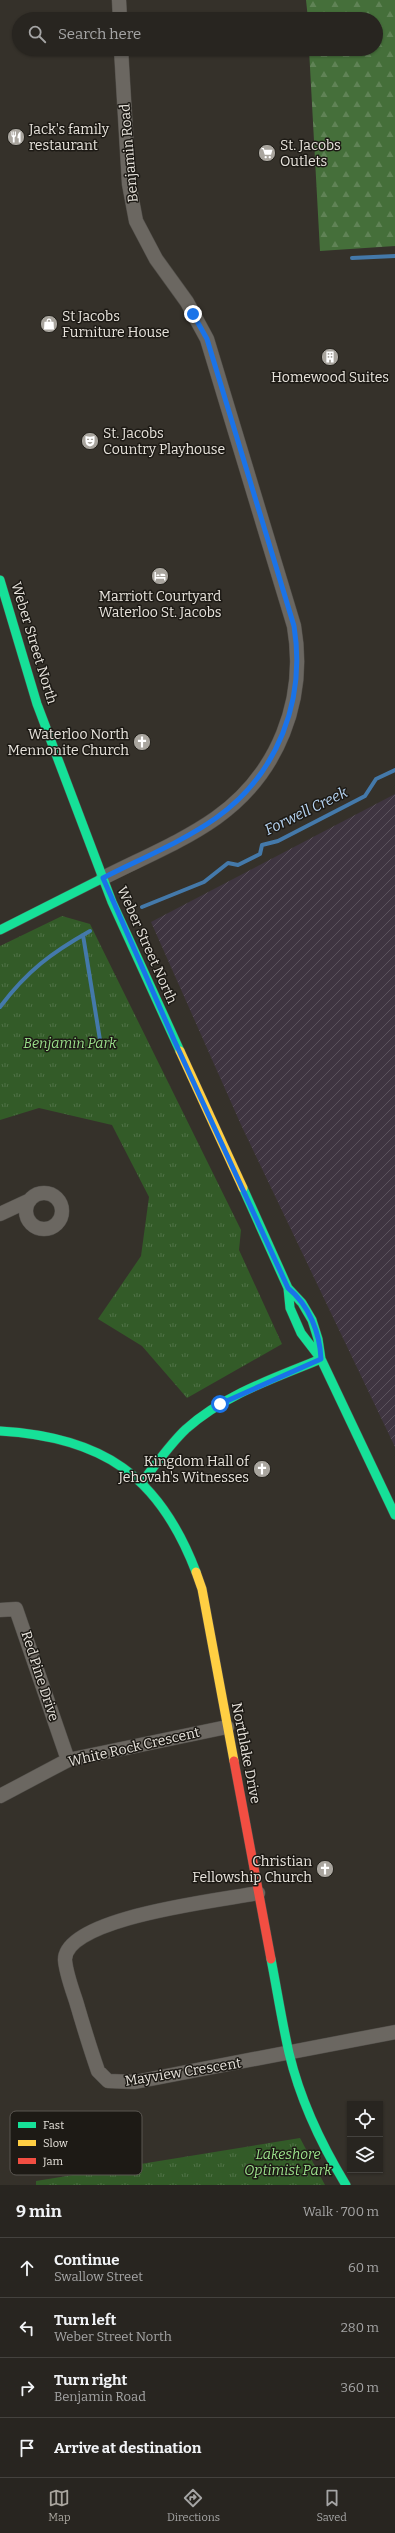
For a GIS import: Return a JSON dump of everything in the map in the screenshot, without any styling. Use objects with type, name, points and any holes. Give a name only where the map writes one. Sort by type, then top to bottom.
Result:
[{"type":"street","points":[[119,0],[120,12]]},
{"type":"street","name":"Benjamin Road","points":[[0,930],[103,878],[214,819],[249,788],[266,766],[289,720],[295,697],[298,662],[294,626],[207,339],[187,302],[156,259],[136,221],[129,184],[121,56]]},
{"type":"street","name":"Weber Street North","points":[[0,580],[37,704],[103,878],[175,1042],[288,1288],[290,1308],[306,1342],[321,1359],[395,1515]]},
{"type":"street","points":[[0,1214],[30,1200]]},
{"type":"street","name":"Weber Street North","points":[[288,1288],[302,1301],[314,1326],[321,1345],[321,1359]]},
{"type":"street","points":[[141,1483],[185,1430],[200,1418],[242,1392],[321,1359]]},
{"type":"street","name":"Northlake Drive","points":[[0,1430],[46,1435],[71,1443],[109,1461],[141,1483],[152,1493],[186,1546],[199,1582],[289,2053],[302,2097],[326,2151],[346,2185]]},
{"type":"street","name":"Red Pine Drive","points":[[0,1610],[16,1609],[68,1760]]},
{"type":"street","name":"White Rock Crescent","points":[[0,1796],[68,1760],[227,1727]]},
{"type":"street","name":"Mayview Crescent","points":[[258,1893],[112,1922],[80,1936],[68,1949],[65,1960],[98,2071],[108,2081],[135,2082],[395,2032]]},
{"type":"shaded area","points":[[395,794],[395,1447],[242,1127],[151,922]]},
{"type":"green space","points":[[306,0],[395,0],[395,246],[320,251],[309,56],[383,56],[383,12],[307,12]]},
{"type":"green space","name":"Benjamin Park","points":[[62,916],[90,924],[241,1230],[239,1250],[282,1344],[187,1398],[142,1346],[98,1319],[141,1256],[149,1197],[112,1125],[39,1108],[0,1120],[0,946]]},
{"type":"green space","name":"Lakeshore Optimist Park","points":[[300,2138],[325,2185],[36,2185],[36,2181],[73,2175],[142,2175],[142,2164]]},
{"type":"waterway","points":[[352,258],[395,256]]},
{"type":"waterway","name":"Forwell Creek","points":[[142,907],[204,882],[228,863],[238,865],[260,854],[262,845],[278,841],[365,796],[376,779],[395,770]]},
{"type":"waterway","name":"Forwell Creek","points":[[0,1007],[20,983],[40,964],[63,947],[90,931]]},
{"type":"waterway","name":"Forwell Creek","points":[[83,935],[100,1040]]},
{"type":"traffic: fast","points":[[0,580],[37,704],[112,902],[180,1051]]},
{"type":"traffic: fast","points":[[0,930],[103,878]]},
{"type":"traffic: fast","points":[[243,1188],[288,1288],[302,1303],[312,1320],[318,1339],[321,1359]]},
{"type":"traffic: fast","points":[[288,1288],[290,1308],[301,1333],[321,1359],[395,1515]]},
{"type":"traffic: fast","points":[[141,1483],[174,1442],[186,1429],[201,1417],[217,1406],[250,1388],[321,1359]]},
{"type":"traffic: fast","points":[[0,1431],[36,1435],[68,1442],[97,1453],[122,1467],[145,1486],[164,1510],[181,1538],[196,1572]]},
{"type":"traffic: fast","points":[[271,1959],[289,2053],[299,2087],[312,2121],[328,2154],[346,2185]]},
{"type":"traffic: slow","points":[[180,1051],[243,1188]]},
{"type":"traffic: slow","points":[[196,1572],[202,1589],[234,1761]]},
{"type":"traffic: jam","points":[[234,1761],[271,1959]]},
{"type":"place","name":"Jack's family restaurant","points":[[16,137]]},
{"type":"place","name":"St. Jacobs Outlets","points":[[267,153]]},
{"type":"place","name":"St Jacobs Furniture House","points":[[49,324]]},
{"type":"place","name":"Homewood Suites","points":[[330,357]]},
{"type":"place","name":"St. Jacobs Country Playhouse","points":[[90,441]]},
{"type":"place","name":"Marriott Courtyard Waterloo St. Jacobs","points":[[160,576]]},
{"type":"place","name":"Waterloo North Mennonite Church","points":[[142,742]]},
{"type":"place","name":"Kingdom Hall of Jehovah's Witnesses","points":[[262,1469]]},
{"type":"place","name":"Christian Fellowship Church","points":[[325,1869]]},
{"type":"route","points":[[193,314],[207,339],[294,626],[298,662],[295,697],[289,720],[275,750],[256,780],[236,802],[200,828],[103,878],[112,902],[175,1042],[288,1288],[302,1301],[321,1345],[321,1359],[242,1392],[220,1404]]}]
